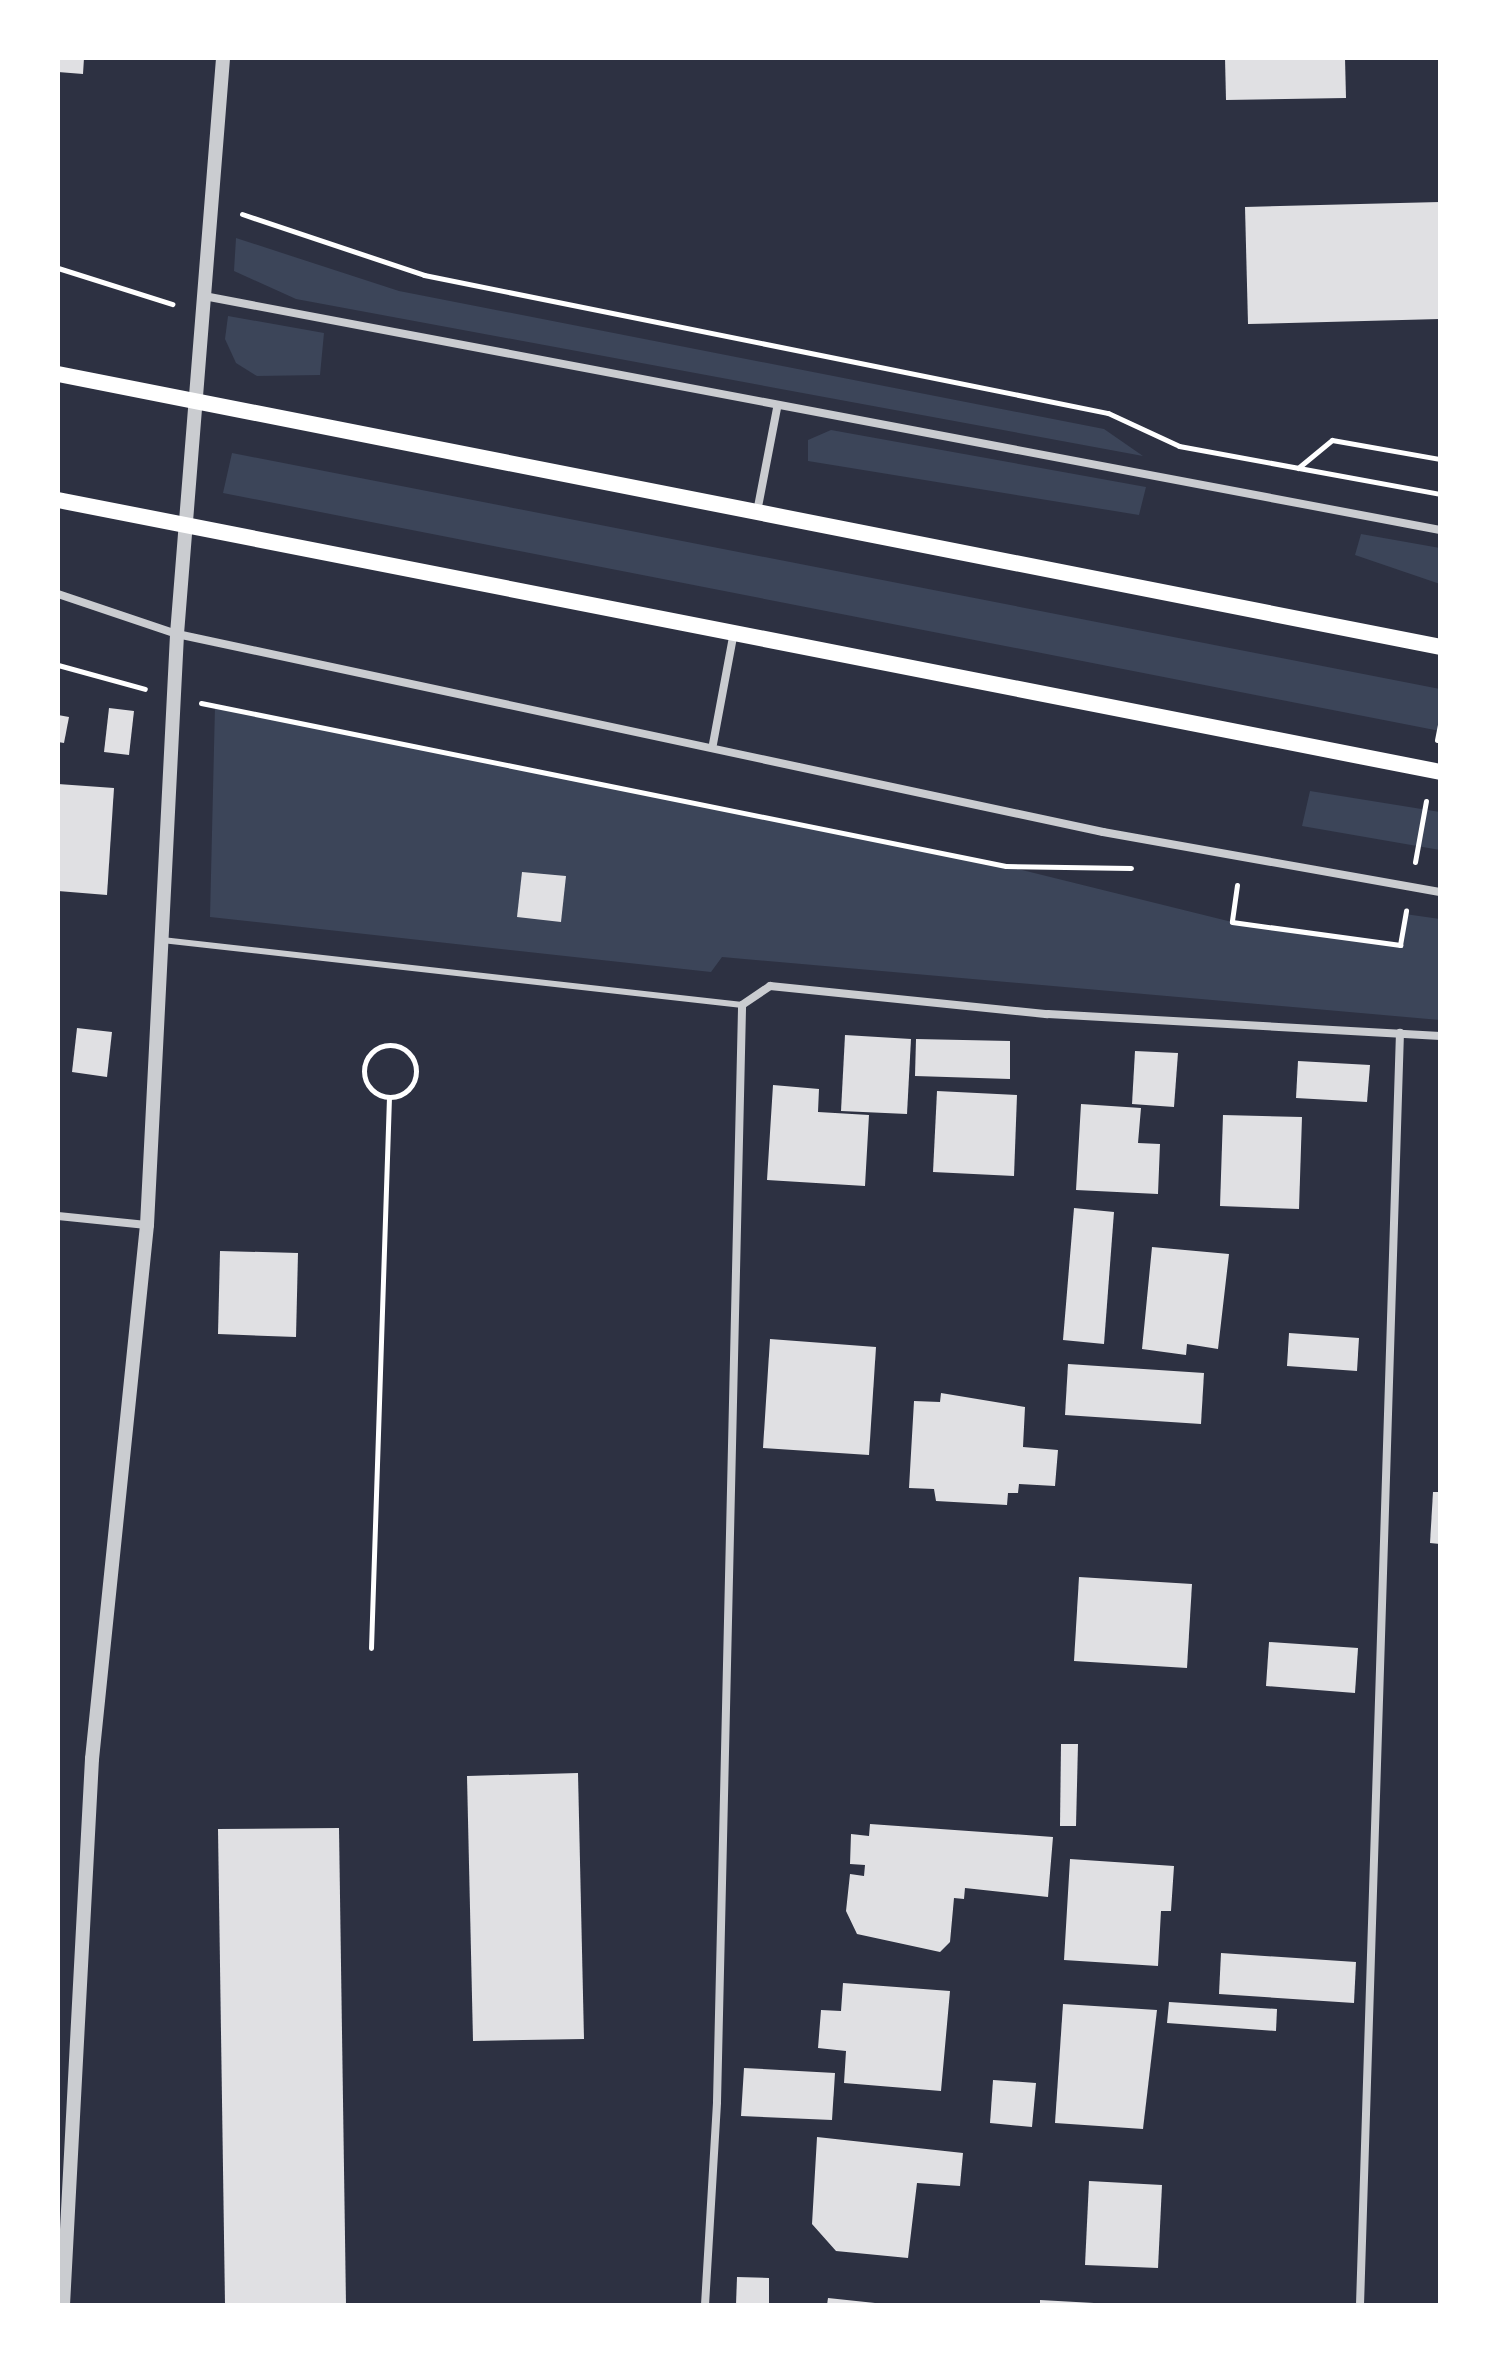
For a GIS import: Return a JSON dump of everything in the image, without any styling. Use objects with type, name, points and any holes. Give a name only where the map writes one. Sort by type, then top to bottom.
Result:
[{"type":"main road","points":[[58,374],[756,517],[1440,647]]},
{"type":"main road","points":[[58,500],[733,637],[1437,765]]},
{"type":"street","points":[[63,2305],[92,1759],[147,1225],[177,634],[223,58]]},
{"type":"street","points":[[204,296],[777,408],[1440,530]]},
{"type":"street","points":[[756,517],[777,408]]},
{"type":"street","points":[[58,594],[177,634],[713,744],[1103,832],[1440,892]]},
{"type":"street","points":[[713,744],[733,637]]},
{"type":"street","points":[[705,2305],[717,2102],[742,1005],[770,986],[1048,1014],[1440,1036]]},
{"type":"street","points":[[1360,2305],[1400,1033]]},
{"type":"street","points":[[58,1216],[147,1225]]},
{"type":"lane","points":[[162,940],[742,1005]]},
{"type":"path","points":[[211,202],[424,275],[1108,413],[1179,446],[1440,494]]},
{"type":"path","points":[[58,268],[204,314]]},
{"type":"path","points":[[1298,468],[1332,440],[1440,459]]},
{"type":"path","points":[[58,665],[174,697],[1006,866],[1140,869]]},
{"type":"path","points":[[1437,765],[1440,725]]},
{"type":"path","points":[[1414,867],[1428,788]]},
{"type":"path","points":[[1224,882],[1253,887]]},
{"type":"path","points":[[1237,885],[1232,922],[1400,945],[1408,898]]},
{"type":"path","points":[[1393,911],[1424,916]]},
{"type":"path","points":[[392,1046],[413,1060],[415,1077],[406,1092],[389,1097],[374,1092],[364,1070],[376,1050],[392,1046]]},
{"type":"path","points":[[371,1648],[389,1097]]},
{"type":"shaded area","points":[[236,238],[399,291],[1104,429],[1143,456],[296,299],[234,271]]},
{"type":"shaded area","points":[[228,316],[324,333],[320,375],[257,376],[236,363],[225,339]]},
{"type":"shaded area","points":[[831,430],[1146,487],[1139,515],[808,461],[808,440]]},
{"type":"shaded area","points":[[232,453],[1440,689],[1440,731],[223,493]]},
{"type":"shaded area","points":[[1361,534],[1440,548],[1440,584],[1355,555]]},
{"type":"shaded area","points":[[215,706],[1006,866],[1232,922],[1399,945],[1405,914],[1440,919],[1440,1020],[722,957],[711,972],[210,917]]},
{"type":"shaded area","points":[[1310,791],[1440,812],[1440,850],[1302,826]]},
{"type":"building","points":[[58,58],[84,58],[83,74],[58,72]]},
{"type":"building","points":[[1225,58],[1345,58],[1346,98],[1226,100]]},
{"type":"building","points":[[1440,202],[1440,319],[1248,324],[1245,207]]},
{"type":"building","points":[[109,708],[134,711],[129,755],[104,752]]},
{"type":"building","points":[[58,715],[69,717],[64,743],[58,742]]},
{"type":"building","points":[[58,784],[114,788],[107,895],[58,891]]},
{"type":"building","points":[[522,872],[566,876],[561,922],[517,917]]},
{"type":"building","points":[[77,1028],[112,1032],[107,1077],[72,1072]]},
{"type":"building","points":[[845,1035],[911,1039],[907,1114],[841,1111]]},
{"type":"building","points":[[916,1039],[1010,1041],[1010,1079],[915,1076]]},
{"type":"building","points":[[1135,1051],[1178,1053],[1174,1107],[1132,1104]]},
{"type":"building","points":[[1298,1061],[1370,1065],[1367,1102],[1296,1098]]},
{"type":"building","points":[[773,1085],[819,1089],[818,1112],[869,1115],[865,1186],[767,1180]]},
{"type":"building","points":[[937,1091],[1017,1095],[1014,1176],[933,1172]]},
{"type":"building","points":[[1081,1104],[1141,1108],[1138,1143],[1160,1144],[1158,1194],[1076,1190]]},
{"type":"building","points":[[1223,1115],[1302,1117],[1299,1209],[1220,1206]]},
{"type":"building","points":[[1074,1208],[1114,1212],[1104,1344],[1063,1340]]},
{"type":"building","points":[[1152,1247],[1229,1254],[1218,1349],[1187,1344],[1186,1355],[1142,1349]]},
{"type":"building","points":[[220,1251],[298,1253],[296,1337],[218,1334]]},
{"type":"building","points":[[1289,1333],[1359,1338],[1357,1371],[1287,1366]]},
{"type":"building","points":[[770,1339],[876,1347],[869,1455],[763,1448]]},
{"type":"building","points":[[1068,1364],[1204,1373],[1201,1424],[1065,1415]]},
{"type":"building","points":[[941,1393],[1025,1407],[1023,1447],[1058,1450],[1055,1486],[1019,1484],[1018,1493],[1008,1493],[1007,1505],[936,1501],[934,1489],[909,1488],[914,1401],[940,1402]]},
{"type":"building","points":[[1433,1492],[1440,1492],[1440,1544],[1430,1543]]},
{"type":"building","points":[[1079,1577],[1192,1584],[1187,1668],[1074,1661]]},
{"type":"building","points":[[1269,1642],[1358,1648],[1355,1693],[1266,1686]]},
{"type":"building","points":[[1061,1744],[1078,1744],[1076,1826],[1060,1826]]},
{"type":"building","points":[[578,1773],[584,2039],[473,2041],[467,1776]]},
{"type":"building","points":[[870,1824],[1053,1837],[1048,1897],[965,1888],[964,1899],[954,1898],[950,1942],[940,1952],[857,1934],[846,1911],[850,1874],[864,1876],[865,1865],[850,1864],[851,1834],[869,1836]]},
{"type":"building","points":[[339,1828],[346,2305],[225,2305],[218,1829]]},
{"type":"building","points":[[1070,1859],[1174,1866],[1171,1911],[1161,1911],[1158,1966],[1064,1960]]},
{"type":"building","points":[[1221,1953],[1356,1962],[1354,2003],[1219,1994]]},
{"type":"building","points":[[843,1983],[950,1991],[941,2091],[844,2083],[846,2051],[818,2048],[821,2010],[841,2011]]},
{"type":"building","points":[[1169,2002],[1277,2009],[1276,2031],[1167,2023]]},
{"type":"building","points":[[1063,2004],[1157,2010],[1143,2129],[1055,2123]]},
{"type":"building","points":[[744,2068],[835,2073],[832,2120],[741,2116]]},
{"type":"building","points":[[993,2080],[1036,2083],[1032,2127],[990,2123]]},
{"type":"building","points":[[817,2137],[963,2153],[960,2186],[917,2183],[908,2258],[836,2251],[812,2224]]},
{"type":"building","points":[[1089,2181],[1162,2185],[1158,2268],[1085,2265]]},
{"type":"building","points":[[737,2277],[769,2278],[769,2305],[736,2305]]},
{"type":"building","points":[[828,2298],[875,2303],[875,2305],[827,2305]]},
{"type":"building","points":[[1040,2300],[1094,2303],[1094,2305],[1040,2305]]}]
